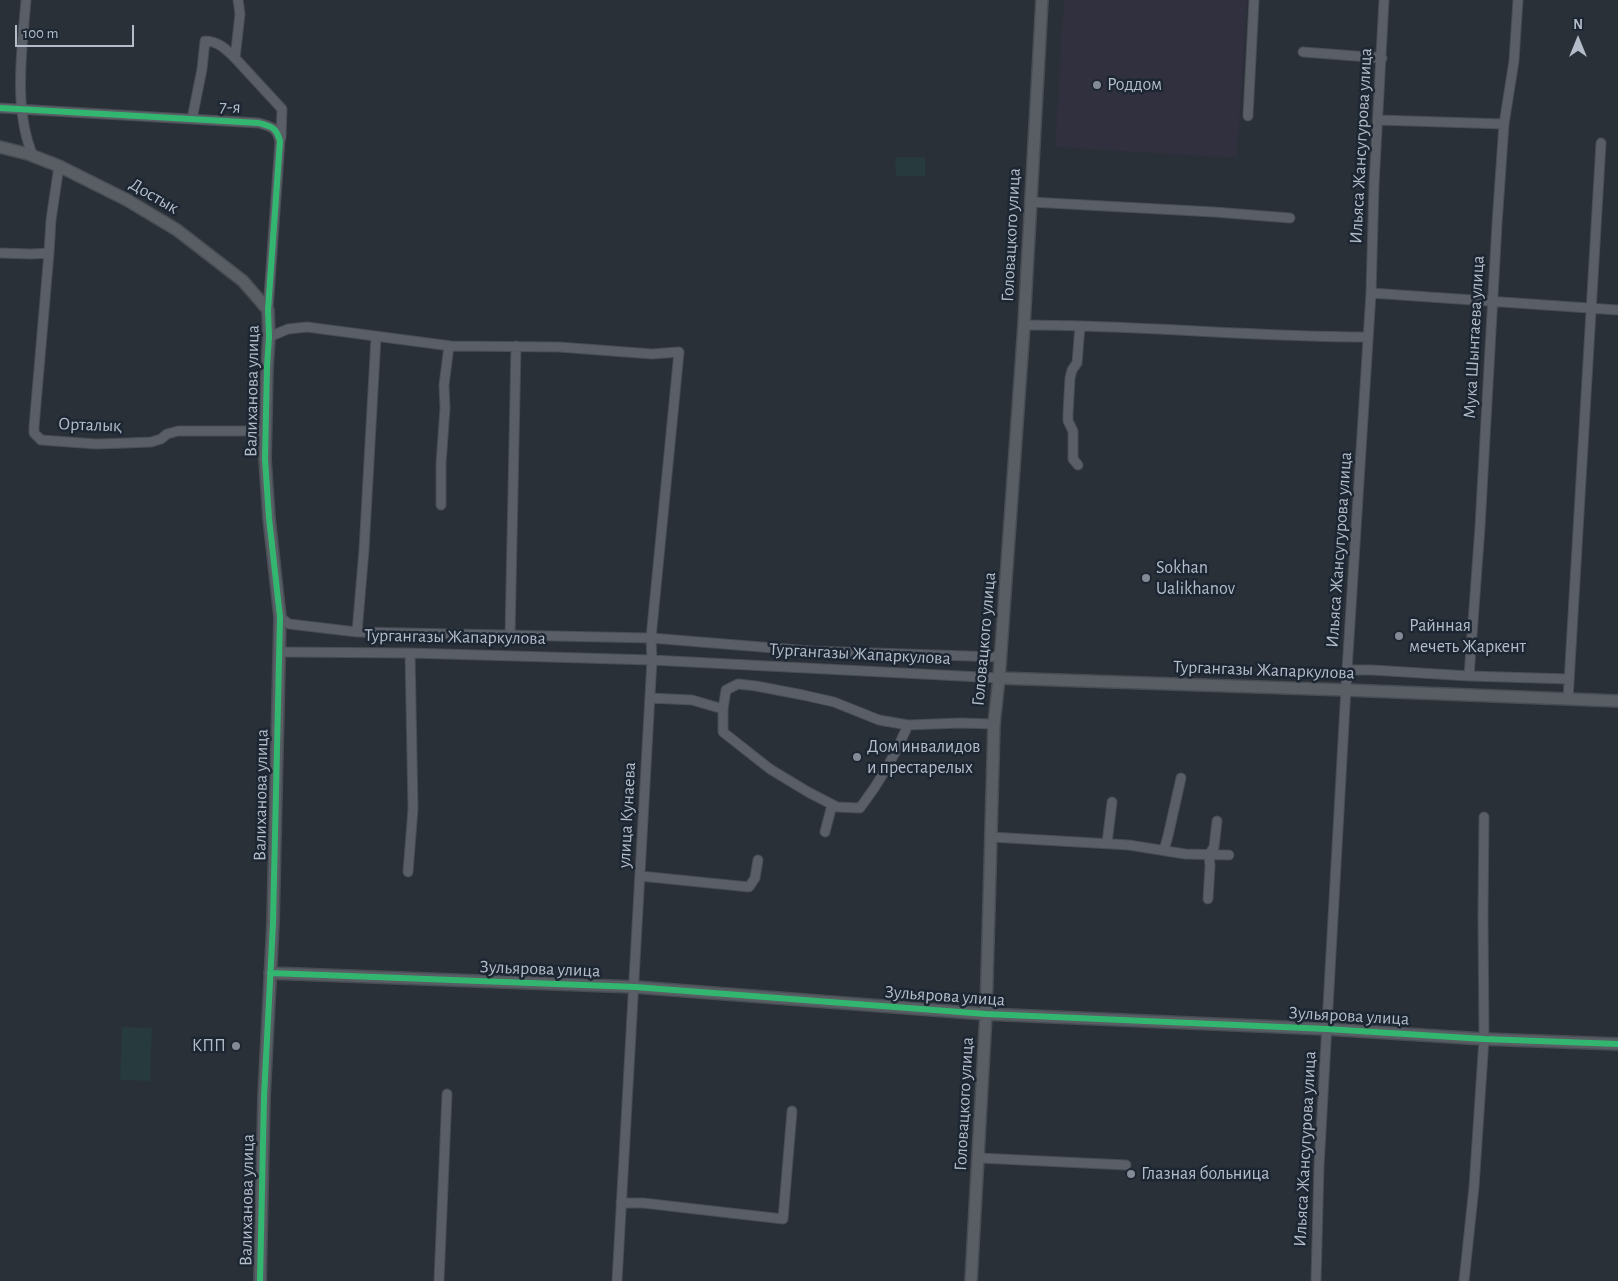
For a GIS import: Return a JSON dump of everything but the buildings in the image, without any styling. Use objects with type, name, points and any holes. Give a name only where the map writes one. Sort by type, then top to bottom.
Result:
[{"type":"street","points":[[26,0],[22,53],[22,110],[26,140],[33,156]]},
{"type":"street","points":[[234,58],[240,14],[238,0]]},
{"type":"street","name":"Головацкого улица","points":[[971,1281],[986,1014],[994,724],[999,678],[1024,325],[1042,0]]},
{"type":"street","points":[[1248,116],[1254,0]]},
{"type":"street","name":"Ильяса Жансугурова улица","points":[[1316,1281],[1319,1166],[1347,670],[1371,293],[1384,0]]},
{"type":"street","name":"Мука Шынтаева улица","points":[[1469,676],[1504,124],[1514,61],[1518,0]]},
{"type":"street","points":[[192,119],[202,69],[205,41],[213,41],[226,48],[282,110],[268,310]]},
{"type":"street","points":[[1303,52],[1382,58]]},
{"type":"street","name":"7-я","points":[[0,108],[259,123],[272,127],[277,132],[280,141]]},
{"type":"street","points":[[1378,120],[1504,124]]},
{"type":"street","points":[[1568,699],[1601,143]]},
{"type":"street","name":"Достык","points":[[0,145],[59,166],[127,200],[177,230],[243,281],[268,310]]},
{"type":"street","points":[[0,253],[49,253],[51,220],[59,166]]},
{"type":"street","points":[[1031,202],[1140,207],[1290,218]]},
{"type":"street","name":"Орталық","points":[[49,253],[34,427],[34,433],[41,440],[96,444],[135,443],[151,442],[178,431],[265,431]]},
{"type":"street","points":[[1371,293],[1618,310]]},
{"type":"street","name":"Валиханова улица","points":[[260,1281],[264,1097],[273,923],[280,652],[280,617],[269,518],[265,459],[269,337],[268,310]]},
{"type":"street","points":[[1024,325],[1368,337]]},
{"type":"street","points":[[1078,465],[1073,458],[1073,432],[1068,421],[1068,414],[1070,378],[1072,370],[1077,363],[1080,326]]},
{"type":"street","points":[[269,337],[288,329],[306,327],[449,346],[516,346],[510,636]]},
{"type":"street","points":[[357,632],[364,550],[376,337]]},
{"type":"street","points":[[442,505],[441,464],[445,408],[444,385],[449,346]]},
{"type":"street","name":"улица Кунаева","points":[[516,346],[559,347],[652,354],[680,352],[651,638],[652,660],[618,1281]]},
{"type":"street","name":"Тургангазы Жапаркулова","points":[[280,617],[289,624],[357,632],[651,638],[811,651],[1000,658]]},
{"type":"street","name":"Тургангазы Жапаркулова","points":[[280,652],[410,653],[652,660],[999,678],[1618,701]]},
{"type":"street","points":[[408,872],[413,809],[410,653]]},
{"type":"street","points":[[1347,670],[1569,679]]},
{"type":"street","points":[[908,725],[900,744],[870,795],[860,808],[837,807],[770,770],[723,732],[723,709],[726,690],[738,684],[834,702],[879,720],[908,725],[994,724]]},
{"type":"street","points":[[650,698],[692,700],[723,709]]},
{"type":"street","points":[[1164,850],[1181,778]]},
{"type":"street","points":[[1107,843],[1112,802]]},
{"type":"street","points":[[826,832],[832,805]]},
{"type":"street","points":[[1464,1281],[1474,1187],[1484,1040],[1484,817]]},
{"type":"street","points":[[1208,899],[1209,855],[1214,847],[1217,821]]},
{"type":"street","points":[[991,837],[1107,843],[1185,854],[1229,855]]},
{"type":"street","points":[[640,876],[749,886],[755,878],[758,860]]},
{"type":"street","name":"Зульярова улица","points":[[270,973],[635,987],[986,1014],[1327,1029],[1484,1040],[1618,1044]]},
{"type":"street","points":[[439,1281],[447,1094]]},
{"type":"street","points":[[621,1203],[643,1203],[783,1219],[792,1111]]},
{"type":"street","points":[[978,1158],[1126,1165]]},
{"type":"shaded area","points":[[1064,0],[1247,0],[1237,158],[1055,147]]},
{"type":"green space","points":[[895,157],[925,157],[925,176],[896,176]]},
{"type":"green space","points":[[122,1027],[152,1028],[150,1081],[120,1080]]},
{"type":"cycle path","points":[[0,108],[259,123],[273,128],[280,141],[268,310],[269,337],[265,459],[269,518],[280,617],[273,923],[264,1097],[260,1281]]},
{"type":"cycle path","points":[[270,973],[635,987],[986,1014],[1618,1044]]},
{"type":"place","name":"Роддом","points":[[1097,85]]},
{"type":"place","name":"Sokhan Ualikhanov","points":[[1146,578]]},
{"type":"place","name":"Райнная мечеть Жаркент","points":[[1399,636]]},
{"type":"place","name":"Дом инвалидов и престарелых","points":[[857,757]]},
{"type":"place","name":"КПП","points":[[236,1046]]},
{"type":"place","name":"Глазная больница","points":[[1131,1174]]}]
